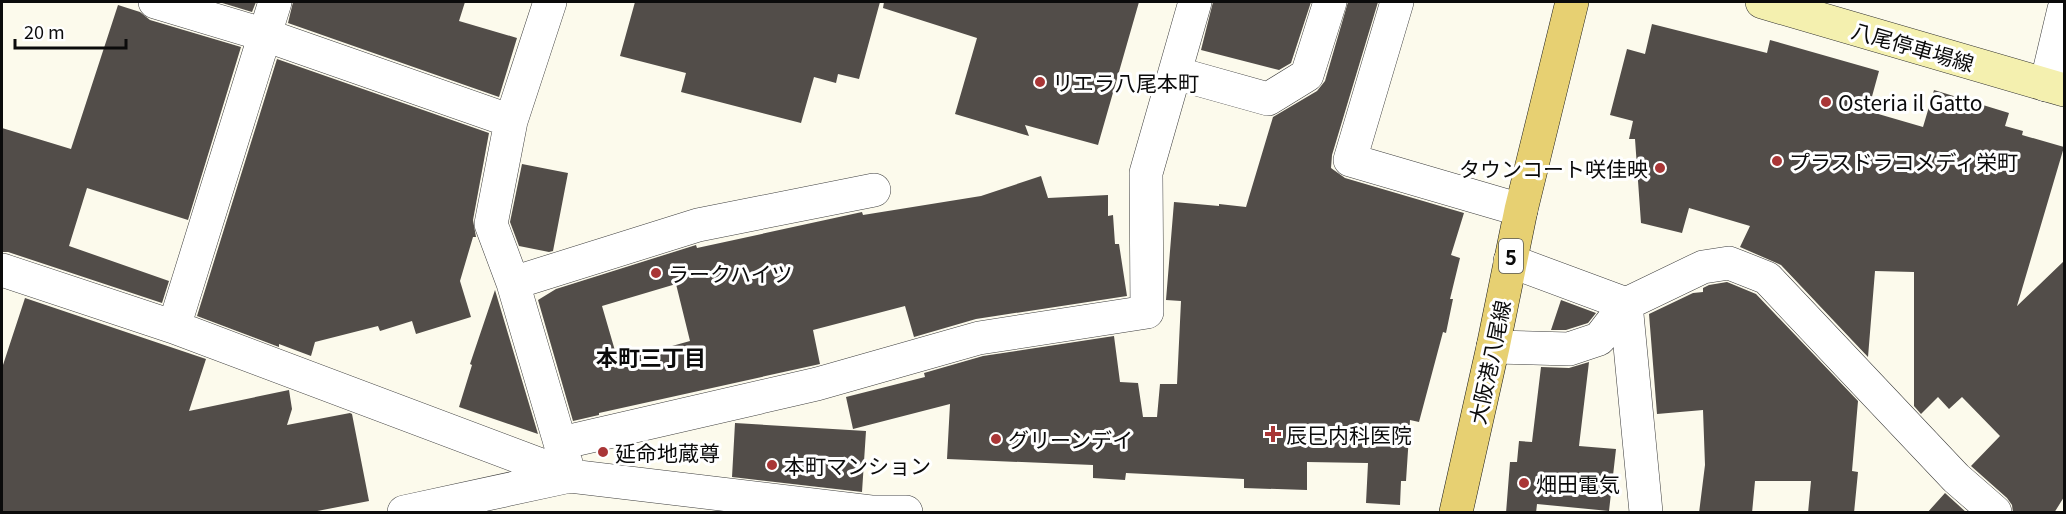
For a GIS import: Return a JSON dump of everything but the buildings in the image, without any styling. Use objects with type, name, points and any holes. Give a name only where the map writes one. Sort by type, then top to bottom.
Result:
[{"type":"main road","name":"大阪港八尾線","points":[[1456,513],[1494,347],[1521,210],[1572,2]]},
{"type":"main road","name":"八尾停車場線","points":[[1762,2],[2055,87]]},
{"type":"street","points":[[155,2],[265,35],[511,121]]},
{"type":"street","points":[[174,327],[275,2]]},
{"type":"street","points":[[550,2],[511,121],[491,224],[513,283],[570,476]]},
{"type":"street","points":[[561,443],[817,384],[979,338],[1147,312],[1146,173],[1195,2]]},
{"type":"street","points":[[1175,73],[1268,99],[1307,75],[1330,2]]},
{"type":"street","points":[[1397,2],[1350,160],[1521,210]]},
{"type":"street","points":[[2055,87],[2064,9]]},
{"type":"street","points":[[513,283],[698,225],[874,190]]},
{"type":"street","points":[[1510,261],[1626,304]]},
{"type":"street","points":[[1494,347],[1569,349],[1599,339],[1626,304],[1703,267],[1729,264],[1767,278],[1956,478],[1995,513]]},
{"type":"street","points":[[2,270],[174,327],[570,476],[871,512],[906,513]]},
{"type":"street","points":[[1626,304],[1646,513]]},
{"type":"street","points":[[404,513],[570,476]]},
{"type":"place","name":"リエラ八尾本町","points":[[1040,82]]},
{"type":"place","name":"Osteria il Gatto","points":[[1826,102]]},
{"type":"place","name":"プラスドラコメディ栄町","points":[[1777,161]]},
{"type":"place","name":"タウンコート咲佳映","points":[[1660,168]]},
{"type":"place","name":"ラークハイツ","points":[[656,273]]},
{"type":"place","name":"辰巳内科医院","points":[[1273,434]]},
{"type":"place","name":"グリーンデイ","points":[[996,439]]},
{"type":"place","name":"延命地蔵尊","points":[[603,452]]},
{"type":"place","name":"本町マンション","points":[[772,465]]},
{"type":"place","name":"畑田電気","points":[[1524,483]]},
{"type":"district","name":"本町三丁目","points":[[651,356]]}]
